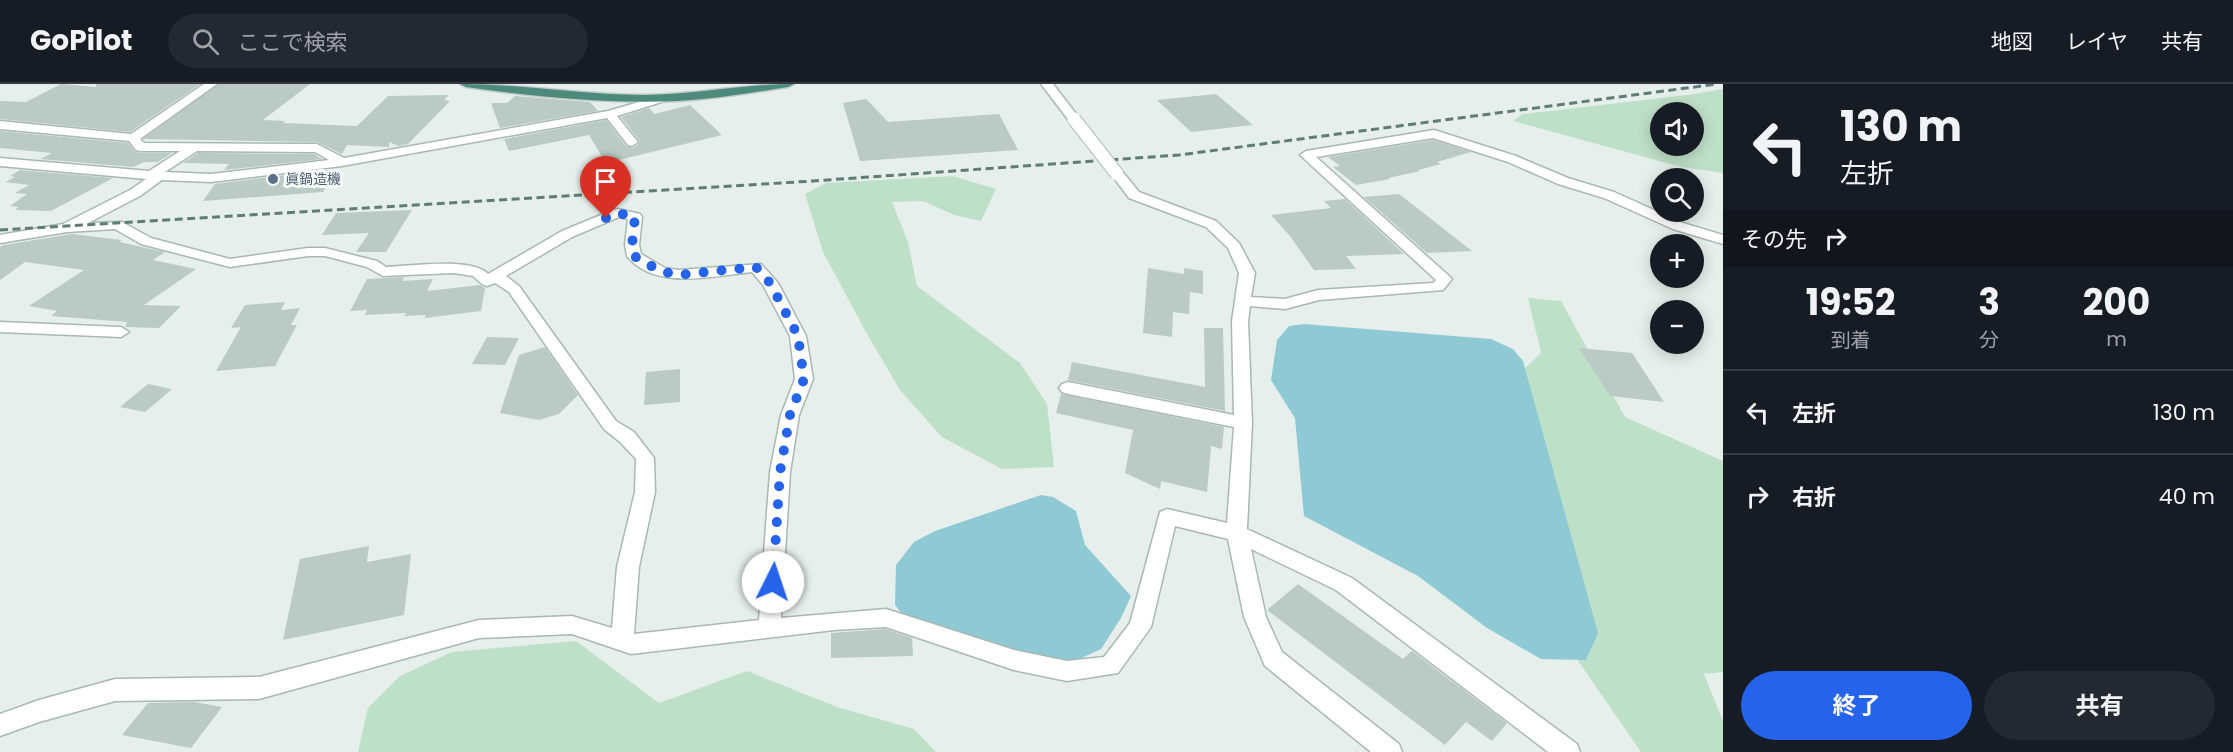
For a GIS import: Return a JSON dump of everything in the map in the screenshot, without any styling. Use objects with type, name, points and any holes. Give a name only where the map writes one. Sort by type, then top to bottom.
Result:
[{"type":"highway","points":[[466,84],[506,90],[664,98],[718,94],[788,84]]},
{"type":"street","points":[[0,125],[133,138],[211,84]]},
{"type":"street","points":[[1047,84],[1134,195],[1211,224],[1234,246],[1247,273],[1240,321],[1243,423],[1237,533],[1256,617],[1273,659],[1390,752]]},
{"type":"street","points":[[0,162],[155,176],[211,178],[342,162],[610,114],[664,98]]},
{"type":"street","points":[[610,114],[632,142]]},
{"type":"street","points":[[1243,301],[1285,304],[1318,295],[1438,286],[1444,279],[1306,155],[1434,134],[1512,159],[1563,181],[1609,195],[1678,226],[1723,240]]},
{"type":"street","points":[[133,138],[140,147],[317,148],[342,162]]},
{"type":"street","points":[[68,228],[135,193],[193,147]]},
{"type":"street","points":[[1,238],[68,228],[117,225],[146,242],[230,263],[308,252],[325,252],[372,264],[383,272],[454,269],[478,272],[487,281],[567,234],[618,213],[635,217],[632,245],[634,256],[660,271],[678,275],[756,267],[770,283],[798,336],[804,379],[790,415],[780,472],[769,630]]},
{"type":"street","points":[[497,276],[514,289],[610,424],[627,437],[645,458],[645,492],[628,567],[622,641]]},
{"type":"street","points":[[0,327],[121,332]]},
{"type":"street","points":[[1068,388],[1243,423]]},
{"type":"street","points":[[0,726],[39,711],[115,690],[259,688],[479,628],[572,625],[631,644],[834,621],[886,618],[1014,660],[1067,671],[1110,666],[1140,627],[1167,517],[1237,533],[1344,584],[1568,752]]},
{"type":"green space","points":[[1723,89],[1723,173],[1704,170],[1704,168],[1681,167],[1513,121],[1523,114]]},
{"type":"green space","points":[[953,176],[996,189],[981,221],[954,215],[923,201],[892,202],[908,242],[917,286],[1020,363],[1047,404],[1054,467],[1002,469],[942,437],[900,390],[867,334],[823,252],[805,194],[826,183]]},
{"type":"green space","points":[[1528,298],[1561,301],[1625,417],[1723,461],[1723,672],[1704,674],[1723,721],[1723,752],[1641,752],[1559,633],[1514,379],[1541,353]]},
{"type":"green space","points":[[576,641],[659,703],[747,671],[837,707],[914,729],[936,752],[358,752],[368,708],[400,676],[452,652]]},
{"type":"water","points":[[1304,324],[1491,339],[1513,349],[1523,361],[1598,633],[1586,660],[1541,659],[1487,628],[1418,576],[1304,516],[1295,418],[1271,380],[1277,340],[1289,326]]},
{"type":"water","points":[[1041,495],[1053,497],[1076,511],[1085,545],[1131,596],[1121,618],[1101,649],[1077,660],[1023,658],[910,624],[895,605],[896,565],[914,542],[935,531]]},
{"type":"building","points":[[61,84],[96,87],[96,84],[200,84],[130,132],[0,119],[0,101],[26,102]]},
{"type":"building","points":[[219,84],[310,84],[263,120],[285,121],[283,123],[357,126],[388,96],[449,95],[444,100],[450,101],[408,144],[399,146],[389,142],[389,147],[347,145],[342,154],[317,142],[143,139]]},
{"type":"building","points":[[1216,94],[1253,125],[1191,132],[1157,100]]},
{"type":"building","points":[[515,96],[590,102],[598,111],[500,128],[491,103],[507,103]]},
{"type":"building","points":[[866,99],[888,122],[999,114],[1018,150],[860,161],[843,103]]},
{"type":"building","points":[[690,105],[722,135],[606,163],[589,135],[509,151],[504,139],[606,120],[626,146],[633,148],[640,141],[621,117],[649,108],[654,114]]},
{"type":"building","points":[[0,131],[128,143],[134,151],[139,153],[172,153],[158,162],[144,162],[133,167],[40,159],[52,153],[0,148]]},
{"type":"building","points":[[1433,140],[1471,152],[1437,162],[1441,164],[1418,170],[1420,171],[1356,185],[1333,167],[1340,166],[1328,157]]},
{"type":"building","points":[[198,153],[314,154],[322,159],[224,170],[229,164],[183,163]]},
{"type":"building","points":[[334,169],[323,192],[203,201],[215,184]]},
{"type":"building","points":[[20,170],[113,178],[51,211],[15,210],[19,207],[10,206],[27,194],[15,193],[29,185],[5,182],[15,177],[10,176]]},
{"type":"building","points":[[1399,194],[1472,251],[1427,253],[1364,197]]},
{"type":"building","points":[[1345,199],[1404,254],[1346,256],[1356,269],[1314,270],[1290,236],[1271,215],[1331,208],[1324,201]]},
{"type":"building","points":[[412,210],[386,252],[356,252],[369,233],[322,235],[336,213]]},
{"type":"building","points":[[72,234],[122,240],[119,242],[165,252],[153,260],[196,269],[144,305],[181,306],[159,328],[125,327],[127,322],[51,316],[57,311],[29,306],[84,270],[25,262],[0,280],[0,247]]},
{"type":"building","points":[[1148,268],[1184,274],[1184,268],[1203,271],[1203,294],[1190,292],[1189,314],[1173,312],[1172,337],[1143,333]]},
{"type":"building","points":[[404,277],[402,281],[433,279],[427,291],[480,285],[485,288],[481,311],[425,318],[426,315],[404,316],[406,313],[365,315],[367,310],[350,311],[367,279]]},
{"type":"building","points":[[285,302],[281,310],[300,308],[291,325],[297,325],[275,366],[216,371],[241,327],[231,328],[245,305]]},
{"type":"building","points":[[1204,328],[1223,328],[1225,411],[1068,380],[1072,362],[1205,387]]},
{"type":"building","points":[[487,337],[519,338],[505,365],[472,364]]},
{"type":"building","points":[[545,347],[578,395],[559,414],[539,420],[500,413],[519,355]]},
{"type":"building","points":[[1579,348],[1632,353],[1664,402],[1610,396]]},
{"type":"building","points":[[680,369],[680,402],[644,405],[646,372]]},
{"type":"building","points":[[148,384],[172,389],[145,412],[120,407]]},
{"type":"building","points":[[1061,394],[1224,427],[1222,449],[1211,446],[1207,492],[1161,481],[1160,489],[1125,473],[1133,430],[1056,413]]},
{"type":"building","points":[[369,546],[367,562],[411,554],[404,615],[283,640],[300,559]]},
{"type":"building","points":[[1298,584],[1403,659],[1412,651],[1507,723],[1492,741],[1466,722],[1445,745],[1267,610]]},
{"type":"building","points":[[886,629],[912,638],[913,656],[831,658],[831,633]]},
{"type":"building","points":[[194,702],[222,707],[191,748],[122,735],[148,703]]},
{"type":"railway","points":[[0,230],[813,181],[1179,155],[1717,84]]},
{"type":"place","name":"眞鍋造機","points":[[273,179]]},
{"type":"route","points":[[606,218],[618,213],[635,217],[632,245],[634,256],[660,271],[678,275],[756,267],[770,283],[798,336],[804,379],[790,415],[780,472],[773,582]]}]
